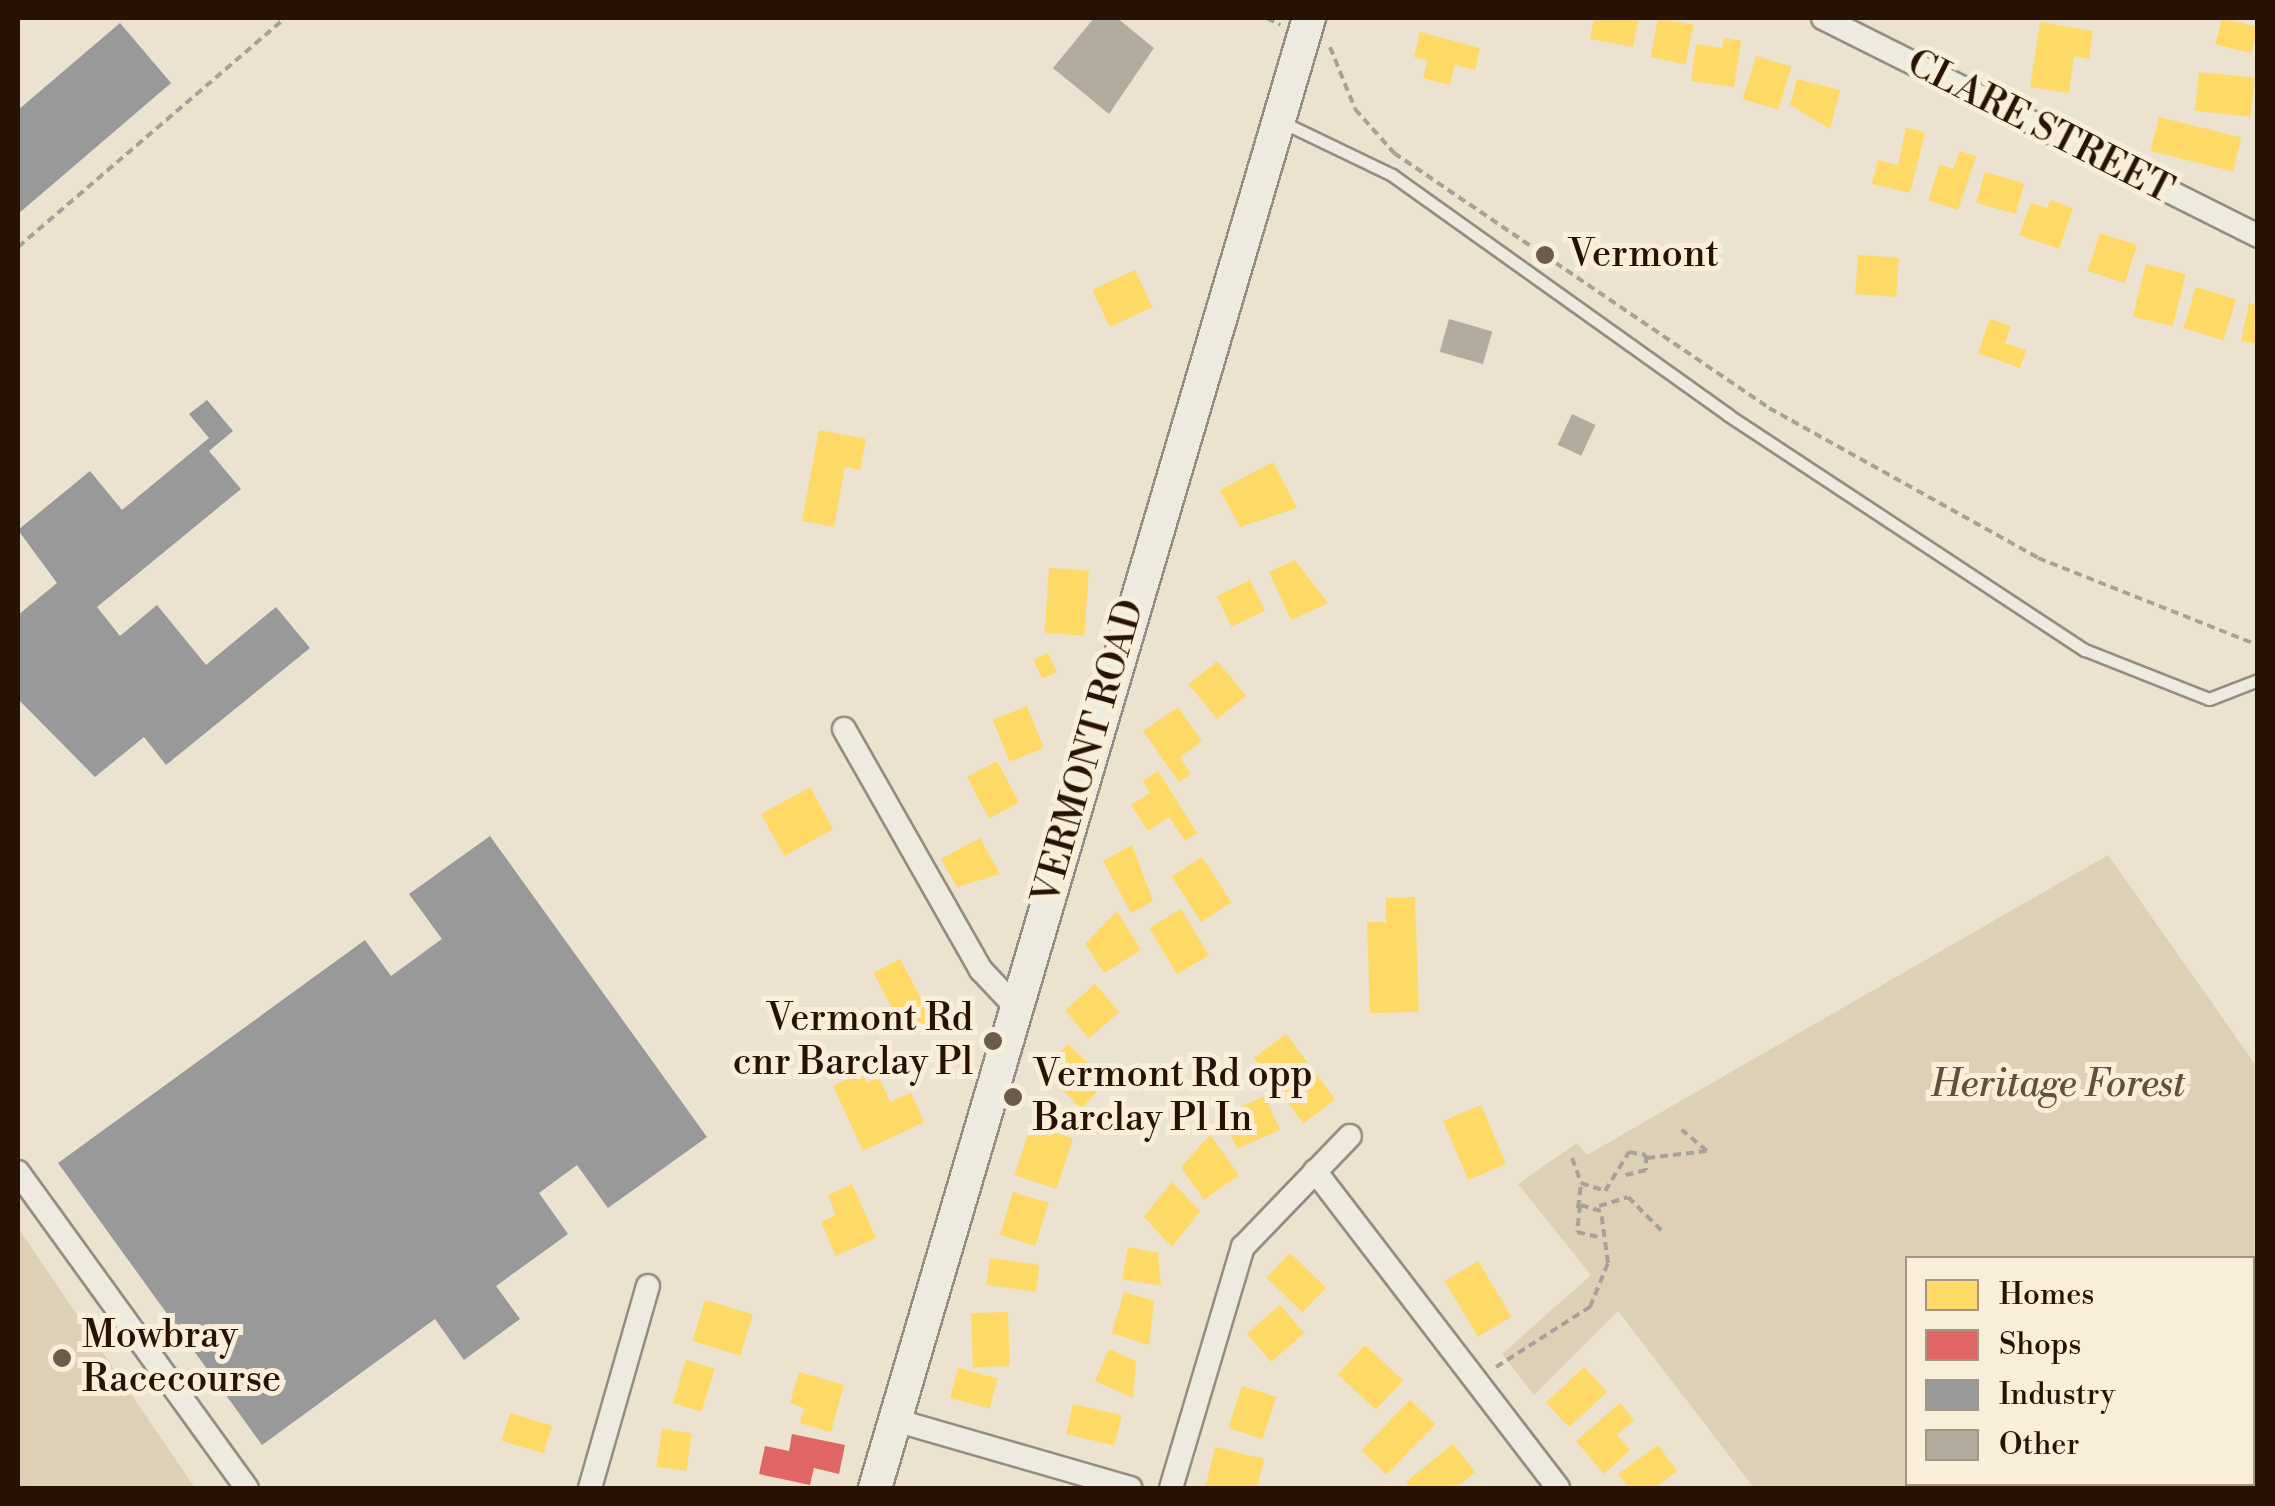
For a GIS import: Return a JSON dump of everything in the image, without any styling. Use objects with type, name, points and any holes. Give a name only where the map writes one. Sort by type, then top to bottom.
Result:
[{"type":"street","name":"CLARE STREET","points":[[1823,18],[2258,236]]},
{"type":"street","name":"VERMONT ROAD","points":[[875,1488],[1279,120],[1313,29]]},
{"type":"street","points":[[844,729],[981,970],[1015,1006]]},
{"type":"street","points":[[1171,1488],[1243,1247],[1350,1136]]},
{"type":"street","points":[[1315,1171],[1558,1488]]},
{"type":"street","points":[[18,1172],[247,1488]]},
{"type":"street","points":[[590,1488],[648,1286]]},
{"type":"street","points":[[896,1420],[1130,1488]]},
{"type":"lane","points":[[1279,120],[1392,176],[1728,415],[2085,650],[2208,699],[2258,680]]},
{"type":"path","points":[[18,247],[284,18]]},
{"type":"path","points":[[1313,29],[1329,46],[1355,109],[1394,154],[1769,408],[2038,558],[2258,645]]},
{"type":"path","points":[[1606,1191],[1622,1176],[1628,1152],[1646,1158],[1707,1152],[1682,1130]]},
{"type":"path","points":[[1572,1158],[1581,1183],[1576,1232],[1598,1237]]},
{"type":"path","points":[[1622,1176],[1640,1174],[1646,1158]]},
{"type":"path","points":[[1581,1183],[1641,1206],[1660,1230]]},
{"type":"path","points":[[1578,1208],[1598,1207],[1611,1196]]},
{"type":"path","points":[[1473,1376],[1573,1324],[1602,1286],[1608,1263],[1598,1237],[1598,1207]]},
{"type":"green space","name":"Heritage Forest","points":[[2108,855],[2257,1067],[2257,1488],[1754,1488],[1618,1311],[1534,1395],[1502,1354],[1591,1275],[1518,1184],[1577,1143],[1587,1155]]},
{"type":"green space","name":"Mowbray Racecourse","points":[[18,1228],[195,1488],[18,1488]]},
{"type":"building: Homes","points":[[1594,18],[1639,18],[1633,47],[1590,39]]},
{"type":"building: Homes","points":[[1658,18],[1693,25],[1686,64],[1650,57]]},
{"type":"building: Homes","points":[[2222,18],[2258,27],[2251,53],[2215,44]]},
{"type":"building: Homes","points":[[2040,22],[2093,31],[2089,59],[2074,56],[2069,93],[2030,87]]},
{"type":"building: Homes","points":[[1420,32],[1480,48],[1475,70],[1455,65],[1450,85],[1423,78],[1428,60],[1414,57]]},
{"type":"building: Homes","points":[[1724,38],[1741,41],[1734,87],[1691,81],[1696,44],[1722,48]]},
{"type":"building: Homes","points":[[1756,56],[1791,67],[1778,110],[1743,99]]},
{"type":"building: Homes","points":[[2199,72],[2255,78],[2251,117],[2195,111]]},
{"type":"building: Homes","points":[[1797,79],[1840,90],[1830,129],[1790,105]]},
{"type":"building: Homes","points":[[2159,117],[2241,138],[2233,172],[2151,151]]},
{"type":"building: Homes","points":[[1906,128],[1925,132],[1910,193],[1872,184],[1878,160],[1898,165]]},
{"type":"building: Homes","points":[[1960,151],[1976,156],[1958,210],[1928,200],[1940,164],[1953,169]]},
{"type":"building: Homes","points":[[1985,172],[2024,183],[2016,214],[1976,203]]},
{"type":"building: Homes","points":[[2051,200],[2073,208],[2059,249],[2019,235],[2031,203],[2047,208]]},
{"type":"building: Homes","points":[[2100,233],[2137,245],[2125,283],[2088,271]]},
{"type":"building: Homes","points":[[1858,255],[1899,258],[1896,297],[1855,294]]},
{"type":"building: Homes","points":[[2146,264],[2186,274],[2173,326],[2133,316]]},
{"type":"building: Homes","points":[[1135,270],[1152,307],[1110,327],[1092,290]]},
{"type":"building: Homes","points":[[2196,287],[2236,299],[2224,340],[2183,328]]},
{"type":"building: Homes","points":[[2249,303],[2258,305],[2258,344],[2241,341]]},
{"type":"building: Homes","points":[[1990,319],[2011,326],[2005,343],[2026,350],[2020,368],[1978,353]]},
{"type":"building: Homes","points":[[819,430],[866,439],[860,470],[845,467],[834,527],[802,521]]},
{"type":"building: Homes","points":[[1273,462],[1297,508],[1240,527],[1220,490]]},
{"type":"building: Homes","points":[[1295,560],[1328,603],[1291,620],[1269,572]]},
{"type":"building: Homes","points":[[1049,568],[1089,571],[1084,636],[1044,633]]},
{"type":"building: Homes","points":[[1250,580],[1265,611],[1232,627],[1217,596]]},
{"type":"building: Homes","points":[[1048,653],[1057,672],[1042,679],[1033,660]]},
{"type":"building: Homes","points":[[1217,661],[1246,695],[1218,719],[1189,685]]},
{"type":"building: Homes","points":[[1027,706],[1044,748],[1010,762],[993,720]]},
{"type":"building: Homes","points":[[1178,707],[1202,741],[1180,757],[1191,774],[1179,782],[1143,731]]},
{"type":"building: Homes","points":[[997,761],[1019,802],[989,818],[967,777]]},
{"type":"building: Homes","points":[[1158,771],[1197,833],[1185,841],[1169,817],[1148,831],[1131,805],[1150,793],[1143,781]]},
{"type":"building: Homes","points":[[810,787],[833,829],[784,856],[761,814]]},
{"type":"building: Homes","points":[[980,838],[1000,874],[957,887],[941,859]]},
{"type":"building: Homes","points":[[1132,845],[1153,901],[1131,913],[1103,861]]},
{"type":"building: Homes","points":[[1202,857],[1231,902],[1201,922],[1172,877]]},
{"type":"building: Homes","points":[[1415,897],[1419,1012],[1370,1013],[1367,922],[1386,922],[1386,898]]},
{"type":"building: Homes","points":[[1181,909],[1209,955],[1177,974],[1149,928]]},
{"type":"building: Homes","points":[[1117,911],[1141,950],[1104,973],[1085,944]]},
{"type":"building: Homes","points":[[900,959],[932,1020],[906,1034],[874,973]]},
{"type":"building: Homes","points":[[1095,984],[1119,1012],[1089,1038],[1065,1010]]},
{"type":"building: Homes","points":[[1286,1034],[1335,1099],[1303,1124],[1254,1058]]},
{"type":"building: Homes","points":[[1068,1044],[1107,1082],[1081,1108],[1042,1071]]},
{"type":"building: Homes","points":[[862,1072],[867,1083],[879,1077],[890,1102],[911,1093],[924,1122],[863,1151],[833,1086]]},
{"type":"building: Homes","points":[[1265,1096],[1280,1130],[1237,1149],[1222,1115]]},
{"type":"building: Homes","points":[[1481,1105],[1506,1164],[1468,1180],[1443,1121]]},
{"type":"building: Homes","points":[[1031,1125],[1073,1139],[1056,1189],[1015,1175]]},
{"type":"building: Homes","points":[[1210,1135],[1239,1175],[1204,1200],[1181,1167]]},
{"type":"building: Homes","points":[[1172,1182],[1200,1211],[1172,1247],[1144,1217]]},
{"type":"building: Homes","points":[[852,1184],[876,1238],[836,1256],[821,1222],[836,1215],[828,1195]]},
{"type":"building: Homes","points":[[1013,1192],[1048,1203],[1035,1246],[1000,1235]]},
{"type":"building: Homes","points":[[1128,1247],[1158,1253],[1161,1286],[1122,1279]]},
{"type":"building: Homes","points":[[1290,1253],[1326,1288],[1302,1312],[1266,1277]]},
{"type":"building: Homes","points":[[990,1258],[1040,1265],[1036,1292],[986,1285]]},
{"type":"building: Homes","points":[[1478,1261],[1511,1317],[1478,1337],[1445,1281]]},
{"type":"building: Homes","points":[[1124,1292],[1154,1301],[1149,1345],[1112,1333]]},
{"type":"building: Homes","points":[[705,1300],[753,1315],[740,1356],[692,1341]]},
{"type":"building: Homes","points":[[1280,1305],[1304,1333],[1271,1362],[1247,1334]]},
{"type":"building: Homes","points":[[1008,1312],[1010,1366],[973,1367],[971,1313]]},
{"type":"building: Homes","points":[[1365,1345],[1403,1380],[1376,1410],[1338,1374]]},
{"type":"building: Homes","points":[[1109,1349],[1136,1361],[1133,1398],[1095,1381]]},
{"type":"building: Homes","points":[[686,1360],[715,1369],[702,1412],[673,1403]]},
{"type":"building: Homes","points":[[1584,1367],[1607,1392],[1569,1427],[1546,1402]]},
{"type":"building: Homes","points":[[958,1368],[998,1379],[990,1409],[950,1398]]},
{"type":"building: Homes","points":[[799,1372],[844,1385],[831,1432],[800,1423],[804,1408],[790,1403]]},
{"type":"building: Homes","points":[[1242,1386],[1276,1397],[1263,1439],[1228,1428]]},
{"type":"building: Homes","points":[[1410,1400],[1435,1424],[1387,1475],[1361,1450]]},
{"type":"building: Homes","points":[[1620,1403],[1634,1420],[1617,1435],[1630,1450],[1604,1474],[1576,1441]]},
{"type":"building: Homes","points":[[1073,1404],[1122,1415],[1115,1445],[1066,1434]]},
{"type":"building: Homes","points":[[510,1413],[552,1426],[544,1454],[502,1441]]},
{"type":"building: Homes","points":[[662,1429],[692,1433],[686,1471],[657,1467]]},
{"type":"building: Homes","points":[[1453,1444],[1475,1472],[1459,1485],[1411,1488],[1406,1482]]},
{"type":"building: Homes","points":[[1658,1445],[1677,1471],[1654,1488],[1629,1488],[1618,1474]]},
{"type":"building: Homes","points":[[1215,1447],[1264,1459],[1257,1488],[1205,1488]]},
{"type":"building: Shops","points":[[792,1434],[845,1445],[839,1474],[814,1468],[810,1485],[759,1474],[765,1446],[789,1451]]},
{"type":"building: Industry","points":[[120,23],[171,83],[18,214],[18,110]]},
{"type":"building: Industry","points":[[207,400],[233,431],[209,451],[241,489],[97,607],[120,636],[157,605],[206,665],[276,607],[310,648],[166,765],[144,737],[95,777],[18,699],[18,615],[57,583],[18,530],[90,471],[122,510],[209,438],[189,414]]},
{"type":"building: Industry","points":[[490,836],[707,1137],[608,1208],[577,1165],[539,1193],[568,1234],[496,1286],[520,1319],[464,1360],[435,1319],[262,1445],[58,1163],[365,940],[391,976],[442,939],[409,894]]},
{"type":"building: Other","points":[[1094,18],[1117,18],[1154,48],[1109,114],[1053,68]]},
{"type":"building: Other","points":[[1449,319],[1492,331],[1483,364],[1440,352]]},
{"type":"building: Other","points":[[1572,414],[1596,425],[1581,456],[1558,445]]},
{"type":"place","name":"Vermont","points":[[1545,255]]},
{"type":"place","name":"Vermont Rd cnr Barclay Pl","points":[[993,1041]]},
{"type":"place","name":"Vermont Rd opp Barclay Pl In","points":[[1013,1097]]},
{"type":"place","name":"Mowbray Racecourse","points":[[62,1358]]}]
